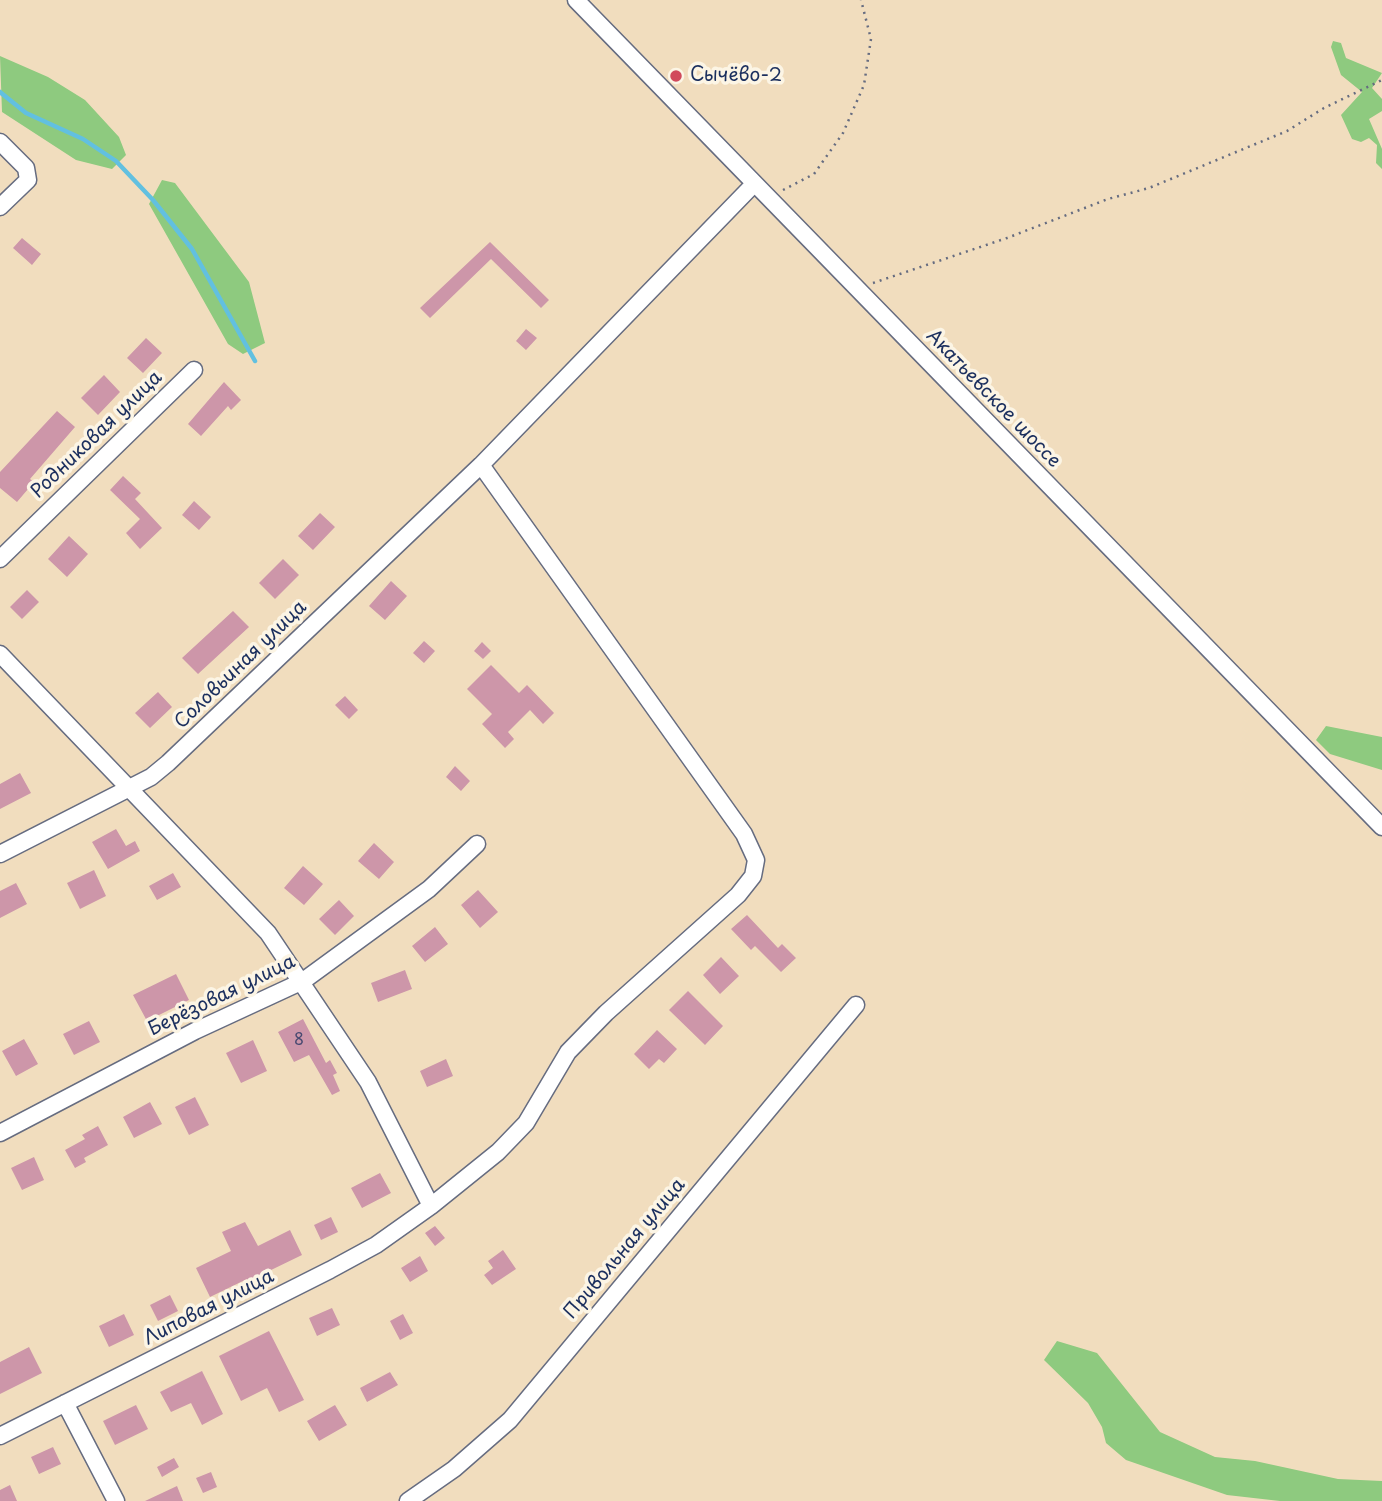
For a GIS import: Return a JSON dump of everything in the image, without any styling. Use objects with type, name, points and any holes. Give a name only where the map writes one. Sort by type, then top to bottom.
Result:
[{"type":"street","name":"Акатьевское шоссе","points":[[576,0],[753,185],[768,197],[1382,827]]},
{"type":"street","points":[[0,142],[26,168],[28,180],[0,207]]},
{"type":"street","name":"Соловьиная улица","points":[[0,854],[130,786],[168,763],[481,465],[753,185]]},
{"type":"street","name":"Родниковая улица","points":[[0,559],[194,370]]},
{"type":"street","name":"Липовая улица","points":[[0,1436],[341,1264],[376,1245],[431,1206],[498,1152],[526,1123],[568,1052],[606,1013],[738,895],[753,876],[756,860],[744,834],[481,465]]},
{"type":"street","points":[[0,654],[130,786],[268,933],[303,981],[368,1082],[431,1206]]},
{"type":"street","name":"Берёзовая улица","points":[[0,1133],[195,1031],[303,981],[419,896],[477,844]]},
{"type":"street","name":"Привольная улица","points":[[408,1501],[454,1469],[510,1420],[856,1004]]},
{"type":"street","points":[[65,1403],[116,1501]]},
{"type":"path","points":[[768,197],[814,174],[843,133],[864,85],[871,40],[861,0]]},
{"type":"path","points":[[856,288],[1007,238],[1108,199],[1149,188],[1287,131],[1324,108],[1382,80]]},
{"type":"green space","points":[[1333,41],[1341,43],[1346,58],[1382,73],[1372,88],[1382,99],[1382,111],[1369,119],[1382,149],[1382,169],[1376,163],[1377,145],[1369,138],[1361,142],[1352,139],[1341,115],[1362,92],[1341,75],[1331,47]]},
{"type":"green space","points":[[0,56],[48,77],[85,100],[119,137],[126,155],[112,169],[76,160],[2,112]]},
{"type":"green space","points":[[162,180],[175,183],[249,282],[265,343],[243,354],[228,344],[149,204]]},
{"type":"green space","points":[[1326,726],[1382,737],[1382,770],[1330,754],[1316,740]]},
{"type":"green space","points":[[1057,1341],[1097,1353],[1160,1432],[1215,1457],[1255,1461],[1338,1479],[1382,1481],[1382,1501],[1280,1501],[1227,1495],[1126,1460],[1106,1443],[1102,1427],[1088,1403],[1044,1360]]},
{"type":"building","points":[[22,238],[41,254],[32,265],[13,248]]},
{"type":"building","points":[[490,242],[549,300],[541,308],[491,259],[430,318],[420,308]]},
{"type":"building","points":[[526,329],[537,338],[526,350],[516,341]]},
{"type":"building","points":[[146,338],[162,353],[143,373],[127,358]]},
{"type":"building","points":[[104,375],[120,392],[98,415],[81,398]]},
{"type":"building","points":[[224,382],[241,400],[231,410],[228,406],[201,436],[188,424]]},
{"type":"building","points":[[57,411],[75,427],[30,479],[34,482],[17,502],[0,488],[0,472]]},
{"type":"building","points":[[123,476],[141,493],[135,499],[162,528],[140,549],[126,533],[140,519],[110,490]]},
{"type":"building","points":[[194,501],[211,517],[199,530],[182,515]]},
{"type":"building","points":[[320,513],[335,527],[313,550],[298,536]]},
{"type":"building","points":[[69,536],[88,554],[67,577],[48,559]]},
{"type":"building","points":[[283,559],[299,575],[275,599],[259,583]]},
{"type":"building","points":[[391,581],[407,596],[385,620],[369,606]]},
{"type":"building","points":[[27,590],[39,602],[22,619],[10,607]]},
{"type":"building","points":[[233,611],[249,627],[198,674],[182,658]]},
{"type":"building","points":[[424,641],[435,651],[424,663],[413,653]]},
{"type":"building","points":[[482,642],[491,651],[483,659],[474,651]]},
{"type":"building","points":[[491,665],[519,693],[527,685],[554,713],[543,724],[530,710],[508,732],[514,739],[505,748],[482,724],[492,714],[467,689]]},
{"type":"building","points":[[158,692],[172,707],[150,728],[135,713]]},
{"type":"building","points":[[345,696],[358,710],[349,719],[335,705]]},
{"type":"building","points":[[455,766],[470,781],[461,791],[446,777]]},
{"type":"building","points":[[20,773],[31,793],[0,809],[0,784]]},
{"type":"building","points":[[116,829],[126,846],[135,841],[140,851],[108,869],[92,842]]},
{"type":"building","points":[[374,843],[394,862],[379,879],[358,861]]},
{"type":"building","points":[[303,866],[323,884],[304,905],[284,888]]},
{"type":"building","points":[[94,870],[106,896],[80,909],[67,883]]},
{"type":"building","points":[[173,873],[181,887],[157,900],[149,886]]},
{"type":"building","points":[[16,883],[27,904],[0,918],[0,891]]},
{"type":"building","points":[[478,890],[498,912],[480,928],[461,905]]},
{"type":"building","points":[[339,900],[354,916],[335,935],[319,919]]},
{"type":"building","points":[[747,915],[778,948],[782,944],[796,958],[781,972],[755,946],[751,950],[731,929]]},
{"type":"building","points":[[435,927],[448,944],[425,962],[412,946]]},
{"type":"building","points":[[721,957],[739,976],[720,994],[703,975]]},
{"type":"building","points":[[405,970],[412,989],[378,1002],[371,983]]},
{"type":"building","points":[[176,974],[189,1000],[147,1021],[133,995]]},
{"type":"building","points":[[688,991],[723,1026],[705,1045],[669,1010]]},
{"type":"building","points":[[303,1019],[326,1063],[330,1060],[337,1073],[333,1075],[340,1091],[332,1095],[309,1055],[294,1062],[278,1032]]},
{"type":"building","points":[[89,1021],[100,1042],[74,1055],[63,1034]]},
{"type":"building","points":[[657,1030],[677,1049],[664,1063],[659,1059],[649,1069],[634,1054]]},
{"type":"building","points":[[24,1039],[38,1064],[16,1076],[2,1051]]},
{"type":"building","points":[[253,1040],[267,1071],[241,1083],[226,1053]]},
{"type":"building","points":[[446,1059],[453,1076],[427,1087],[420,1071]]},
{"type":"building","points":[[195,1097],[209,1125],[189,1135],[175,1107]]},
{"type":"building","points":[[150,1102],[162,1124],[134,1138],[123,1117]]},
{"type":"building","points":[[98,1126],[108,1145],[84,1158],[86,1162],[75,1168],[65,1150],[85,1139],[82,1135]]},
{"type":"building","points":[[34,1157],[44,1180],[22,1190],[11,1168]]},
{"type":"building","points":[[380,1173],[391,1193],[362,1208],[351,1188]]},
{"type":"building","points":[[331,1217],[338,1232],[321,1240],[314,1225]]},
{"type":"building","points":[[245,1222],[258,1246],[290,1230],[302,1255],[269,1271],[272,1277],[251,1287],[247,1279],[210,1297],[196,1268],[231,1251],[222,1232]]},
{"type":"building","points":[[435,1226],[445,1238],[435,1246],[425,1233]]},
{"type":"building","points":[[503,1250],[516,1269],[492,1285],[484,1275],[493,1268],[488,1261]]},
{"type":"building","points":[[420,1256],[428,1271],[410,1282],[401,1268]]},
{"type":"building","points":[[170,1295],[178,1311],[158,1321],[150,1305]]},
{"type":"building","points":[[332,1308],[340,1325],[317,1336],[309,1318]]},
{"type":"building","points":[[124,1314],[134,1335],[109,1347],[99,1326]]},
{"type":"building","points":[[403,1314],[413,1333],[400,1340],[390,1321]]},
{"type":"building","points":[[269,1331],[304,1400],[279,1412],[267,1388],[241,1401],[219,1356]]},
{"type":"building","points":[[29,1347],[42,1373],[0,1394],[0,1362]]},
{"type":"building","points":[[202,1371],[223,1414],[202,1425],[191,1403],[171,1412],[160,1392]]},
{"type":"building","points":[[390,1372],[398,1385],[367,1402],[360,1388]]},
{"type":"building","points":[[136,1405],[148,1429],[115,1445],[103,1421]]},
{"type":"building","points":[[335,1405],[347,1425],[319,1441],[307,1421]]},
{"type":"building","points":[[53,1447],[61,1464],[39,1474],[31,1457]]},
{"type":"building","points":[[174,1458],[179,1467],[162,1477],[157,1467]]},
{"type":"building","points":[[211,1472],[217,1487],[203,1493],[196,1478]]},
{"type":"building","points":[[10,1485],[17,1501],[0,1501],[0,1490]]},
{"type":"building","points":[[177,1486],[183,1501],[145,1501]]},
{"type":"waterway","points":[[0,92],[26,113],[83,139],[116,161],[153,200],[192,249],[255,361]]},
{"type":"place","name":"Сычёво-2","points":[[676,76]]}]
